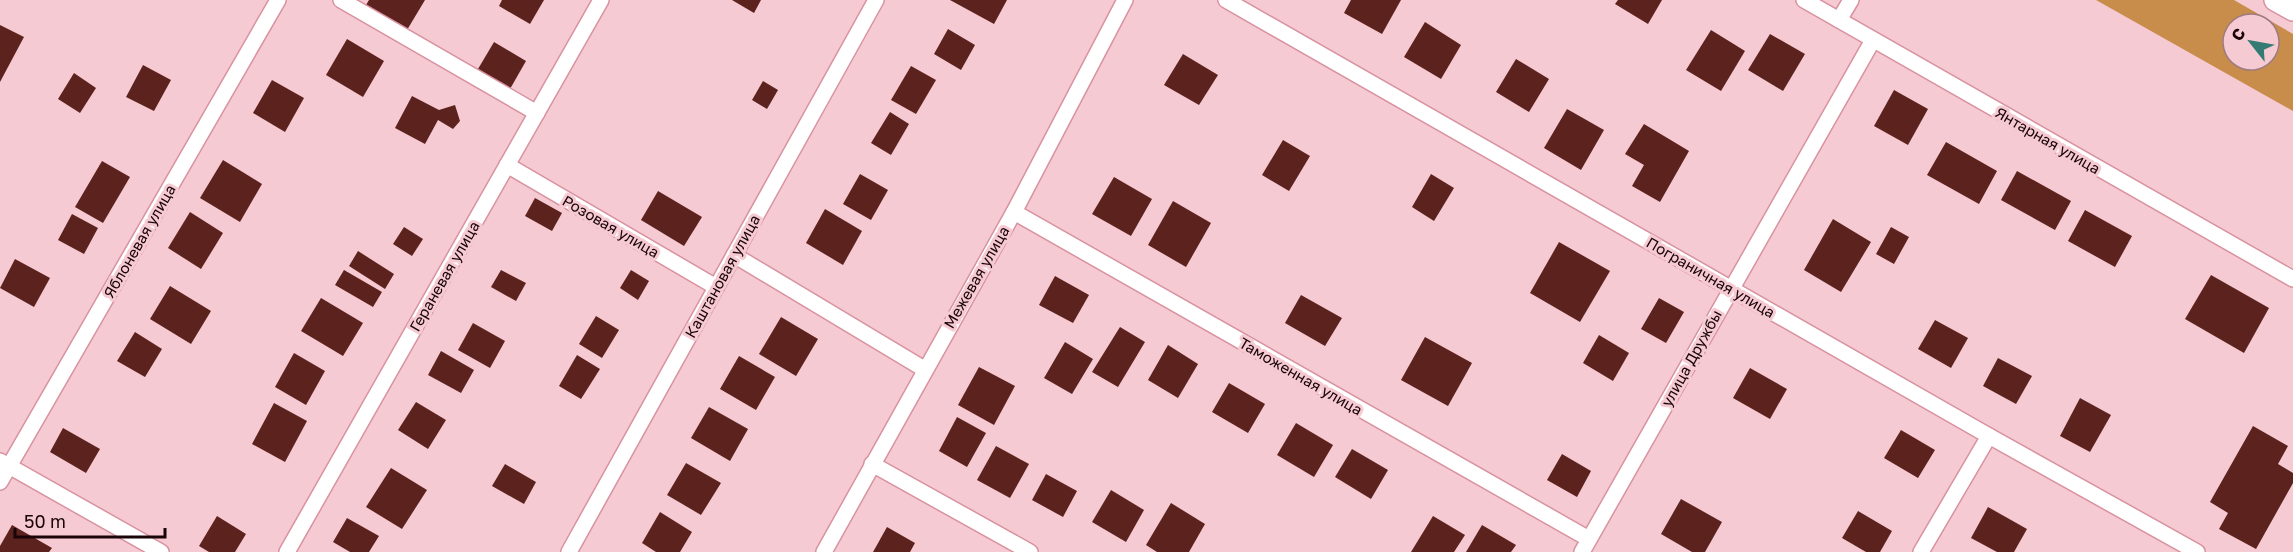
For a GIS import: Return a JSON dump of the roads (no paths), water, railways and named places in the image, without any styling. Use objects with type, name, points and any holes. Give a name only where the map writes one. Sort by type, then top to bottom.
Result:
[{"type":"street","name":"Яблоневая улица","points":[[0,482],[4,464],[278,0]]},
{"type":"street","points":[[341,0],[537,113]]},
{"type":"street","name":"Гераневая улица","points":[[287,552],[601,0]]},
{"type":"street","name":"Каштановая улица","points":[[569,552],[876,0]]},
{"type":"street","name":"Межевая улица","points":[[824,552],[924,369],[1014,212],[1125,0]]},
{"type":"street","name":"Пограничная улица","points":[[1226,0],[1989,436],[2197,552]]},
{"type":"street","name":"Янтарная улица","points":[[1804,0],[2293,279]]},
{"type":"street","points":[[1839,20],[1851,0]]},
{"type":"street","points":[[2276,0],[2293,10]]},
{"type":"street","name":"улица Дружбы","points":[[1585,546],[1873,40]]},
{"type":"street","name":"Розовая улица","points":[[507,165],[716,287]]},
{"type":"street","name":"Таможенная улица","points":[[1014,212],[1585,546]]},
{"type":"street","points":[[734,255],[924,369]]},
{"type":"street","points":[[1921,552],[1989,436]]},
{"type":"street","points":[[4,464],[161,552]]},
{"type":"street","points":[[872,464],[1030,552]]}]
